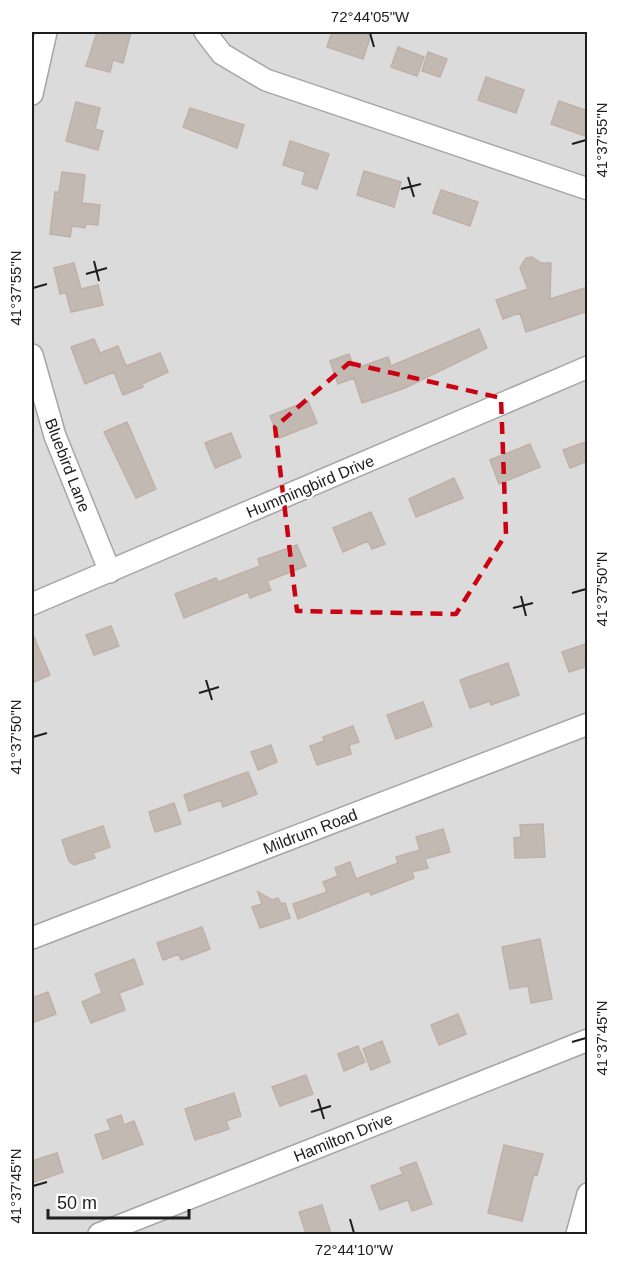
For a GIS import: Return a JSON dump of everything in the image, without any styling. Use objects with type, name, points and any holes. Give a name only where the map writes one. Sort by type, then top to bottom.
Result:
[{"type":"street","points":[[32,94],[46,32]]},
{"type":"street","points":[[205,32],[222,54],[266,80],[588,189]]},
{"type":"street","name":"Bluebird Lane","points":[[32,355],[55,436],[111,572]]},
{"type":"street","name":"Hummingbird Drive","points":[[32,604],[588,367]]},
{"type":"street","name":"Mildrum Road","points":[[32,938],[588,724]]},
{"type":"street","name":"Hamilton Drive","points":[[99,1234],[588,1040]]},
{"type":"street","points":[[577,1234],[588,1194]]},
{"type":"highlighted area","points":[[349,363],[501,398],[506,534],[456,614],[297,611],[275,427]]},
{"type":"shaded area","points":[[32,32],[587,32],[587,1234],[32,1234]]},
{"type":"building","points":[[97,32],[131,32],[123,63],[113,60],[110,72],[86,66]]},
{"type":"building","points":[[332,32],[361,32],[371,35],[363,59],[327,47]]},
{"type":"building","points":[[398,47],[424,57],[417,76],[391,67]]},
{"type":"building","points":[[428,52],[447,59],[440,77],[422,71]]},
{"type":"building","points":[[486,77],[524,90],[516,113],[478,100]]},
{"type":"building","points":[[559,101],[588,111],[588,137],[551,124]]},
{"type":"building","points":[[76,102],[100,108],[95,129],[103,131],[98,150],[66,141]]},
{"type":"building","points":[[190,108],[244,125],[237,148],[183,127]]},
{"type":"building","points":[[290,141],[329,154],[317,189],[302,184],[305,172],[283,165]]},
{"type":"building","points":[[364,171],[401,182],[394,207],[357,195]]},
{"type":"building","points":[[62,172],[85,175],[82,203],[100,205],[98,225],[86,224],[85,228],[72,226],[70,237],[50,234],[55,192],[59,192]]},
{"type":"building","points":[[441,190],[478,202],[470,226],[433,213]]},
{"type":"building","points":[[532,257],[541,263],[551,263],[550,299],[588,287],[588,311],[526,332],[520,313],[503,319],[496,300],[528,289],[520,268],[526,258]]},
{"type":"building","points":[[74,263],[81,289],[98,285],[103,305],[71,312],[66,293],[60,294],[54,268]]},
{"type":"building","points":[[479,329],[487,348],[405,388],[362,403],[354,378],[338,384],[330,361],[349,354],[354,369],[388,357],[391,366]]},
{"type":"building","points":[[94,339],[100,353],[118,346],[126,366],[160,353],[168,372],[142,384],[143,387],[123,395],[114,372],[85,384],[71,347]]},
{"type":"building","points":[[308,401],[317,423],[279,438],[270,416]]},
{"type":"building","points":[[127,422],[156,489],[136,498],[104,432]]},
{"type":"building","points":[[231,433],[241,457],[215,468],[205,443]]},
{"type":"building","points":[[588,441],[588,461],[570,468],[563,450]]},
{"type":"building","points":[[530,444],[540,467],[499,484],[490,460]]},
{"type":"building","points":[[454,478],[463,498],[416,517],[409,499]]},
{"type":"building","points":[[371,512],[385,544],[372,549],[368,541],[343,552],[333,528]]},
{"type":"building","points":[[297,545],[306,566],[267,581],[271,590],[250,598],[248,592],[184,618],[175,594],[216,578],[218,582],[260,566],[258,559]]},
{"type":"building","points":[[111,626],[119,646],[94,655],[86,635]]},
{"type":"building","points":[[32,632],[50,675],[32,683]]},
{"type":"building","points":[[588,643],[588,666],[569,672],[562,652]]},
{"type":"building","points":[[508,663],[519,695],[491,705],[490,701],[470,708],[460,680]]},
{"type":"building","points":[[423,702],[432,726],[396,739],[387,715]]},
{"type":"building","points":[[353,726],[359,742],[349,745],[351,754],[317,765],[310,746],[324,741],[323,737]]},
{"type":"building","points":[[271,745],[277,762],[258,770],[251,752]]},
{"type":"building","points":[[248,772],[257,794],[223,807],[221,800],[189,811],[184,795]]},
{"type":"building","points":[[174,803],[181,824],[155,832],[149,812]]},
{"type":"building","points":[[543,824],[545,857],[515,858],[514,838],[521,837],[520,825]]},
{"type":"building","points":[[103,826],[110,847],[93,853],[95,858],[74,865],[69,861],[62,840]]},
{"type":"building","points":[[443,829],[450,852],[425,859],[428,868],[412,872],[414,878],[371,895],[369,891],[298,919],[293,904],[327,892],[323,882],[338,876],[335,868],[350,862],[356,879],[398,863],[396,857],[420,850],[416,837]]},
{"type":"building","points":[[258,892],[272,900],[278,898],[281,904],[285,903],[290,918],[260,928],[252,907],[262,904]]},
{"type":"building","points":[[202,927],[210,949],[181,960],[179,954],[163,960],[157,943]]},
{"type":"building","points":[[540,939],[552,999],[531,1003],[528,986],[510,989],[502,947]]},
{"type":"building","points":[[134,959],[143,984],[119,993],[125,1010],[91,1023],[82,1002],[102,993],[95,974]]},
{"type":"building","points":[[48,992],[56,1014],[32,1023],[32,998]]},
{"type":"building","points":[[458,1014],[466,1034],[439,1045],[431,1025]]},
{"type":"building","points":[[382,1041],[390,1062],[371,1070],[363,1049]]},
{"type":"building","points":[[358,1046],[365,1062],[344,1071],[338,1054]]},
{"type":"building","points":[[306,1075],[313,1094],[280,1106],[272,1087]]},
{"type":"building","points":[[234,1093],[241,1116],[226,1121],[229,1129],[195,1140],[185,1109]]},
{"type":"building","points":[[121,1115],[124,1125],[134,1121],[143,1144],[103,1159],[95,1135],[111,1130],[107,1120]]},
{"type":"building","points":[[504,1145],[543,1154],[537,1175],[534,1174],[522,1221],[488,1213]]},
{"type":"building","points":[[57,1153],[63,1172],[32,1183],[32,1161]]},
{"type":"building","points":[[416,1162],[432,1204],[412,1211],[408,1200],[380,1210],[371,1186],[403,1174],[400,1168]]},
{"type":"building","points":[[322,1205],[331,1234],[306,1234],[299,1212]]}]
